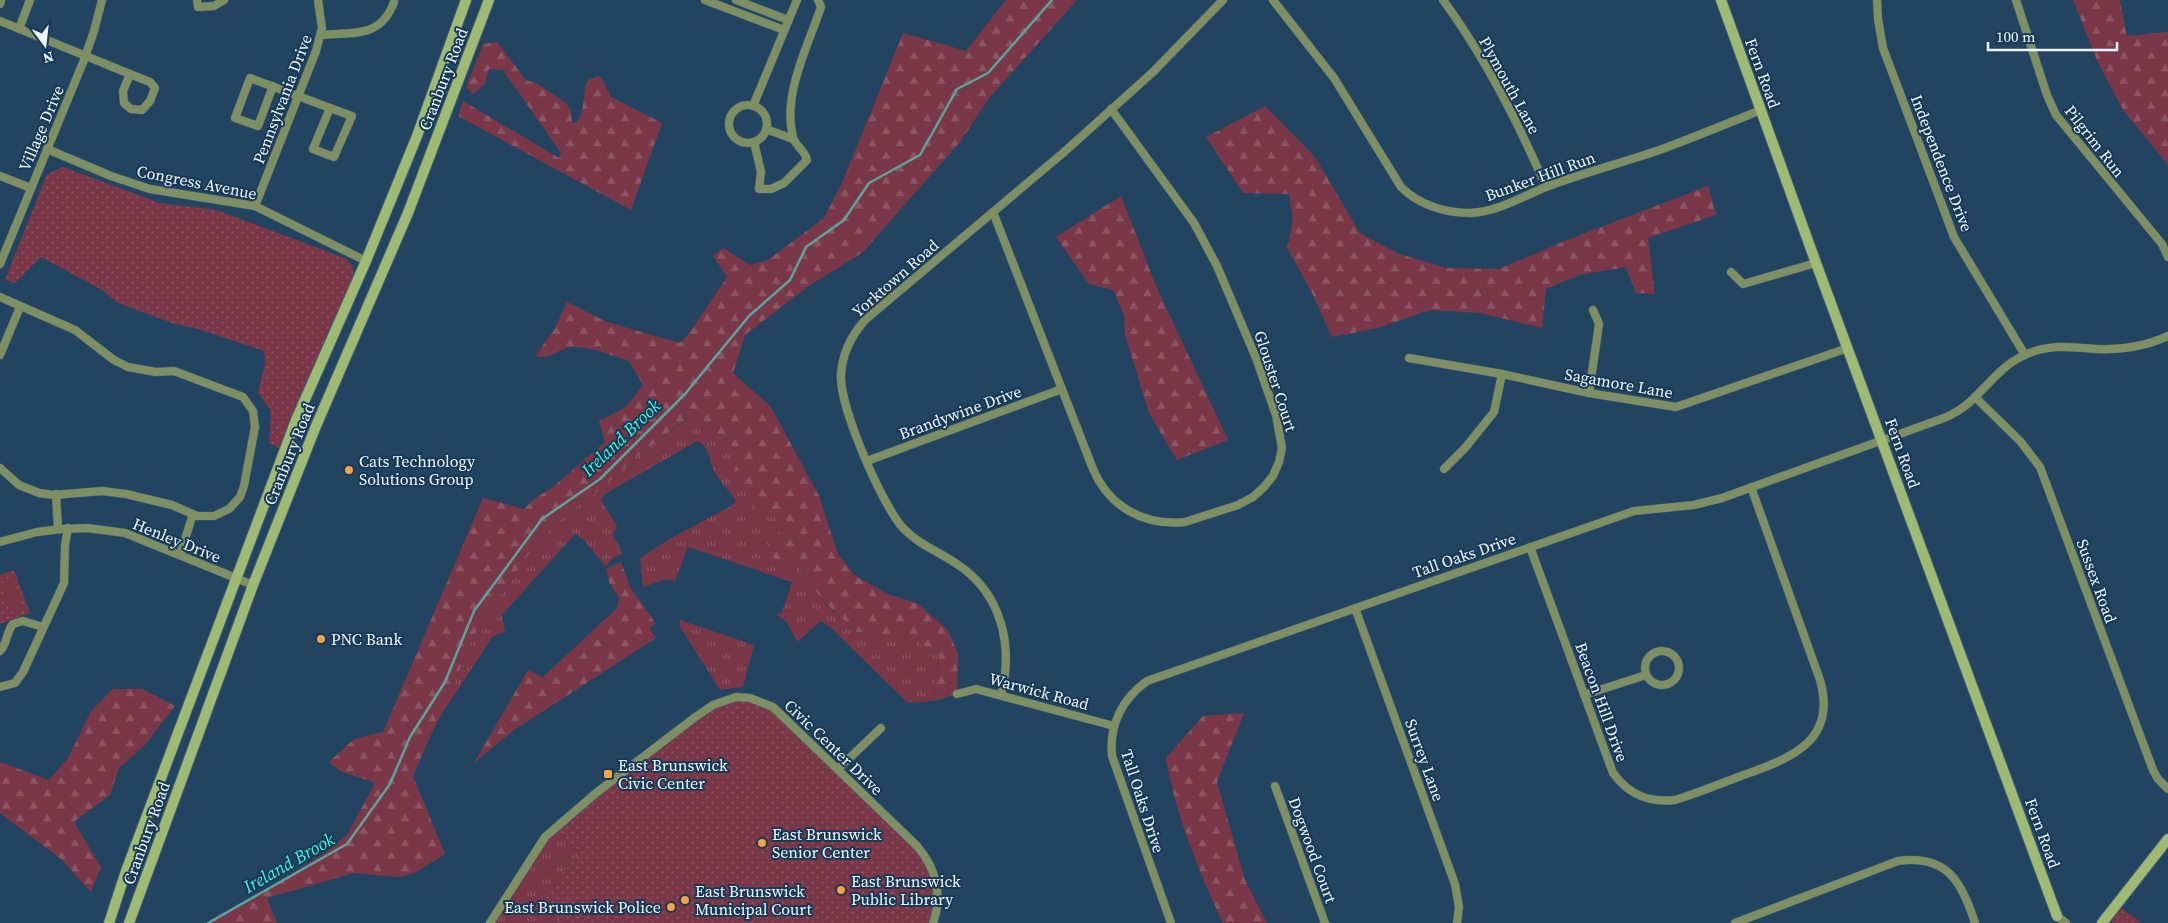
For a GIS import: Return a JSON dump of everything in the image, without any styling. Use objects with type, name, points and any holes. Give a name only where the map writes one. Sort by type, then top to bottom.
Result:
[{"type":"main road","name":"Cranbury Road","points":[[109,923],[126,871],[296,420],[366,261],[417,136],[466,0]]},
{"type":"main road","name":"Cranbury Road","points":[[128,923],[253,585],[314,430],[408,213],[489,0]]},
{"type":"main road","name":"Fern Road","points":[[1721,0],[2058,919]]},
{"type":"main road","points":[[2102,923],[2168,838]]},
{"type":"street","points":[[0,4],[2,0]]},
{"type":"street","points":[[19,29],[30,0]]},
{"type":"street","name":"Village Drive","points":[[0,264],[86,56],[102,0]]},
{"type":"street","points":[[198,4],[214,6],[224,0]]},
{"type":"street","name":"Pennsylvania Drive","points":[[255,206],[300,96],[321,34],[322,19],[318,0]]},
{"type":"street","points":[[705,0],[784,30]]},
{"type":"street","points":[[736,0],[788,20]]},
{"type":"street","points":[[753,106],[797,0]]},
{"type":"street","points":[[793,139],[790,96],[821,7],[818,0]]},
{"type":"street","name":"Yorktown Road","points":[[1001,694],[1007,665],[1006,642],[1000,619],[990,598],[966,571],[923,545],[904,529],[883,498],[842,394],[842,368],[850,342],[859,327],[871,314],[1111,110],[1153,72],[1224,0]]},
{"type":"street","name":"Bunker Hill Run","points":[[1273,0],[1334,78],[1401,187],[1424,204],[1444,210],[1472,213],[1488,211],[1546,187],[1665,148],[1761,110]]},
{"type":"street","name":"Plymouth Lane","points":[[1443,0],[1458,21],[1500,92],[1528,144],[1546,187]]},
{"type":"street","name":"Independence Drive","points":[[1877,0],[1878,19],[1884,48],[1954,237],[2025,355]]},
{"type":"street","name":"Pilgrim Run","points":[[2016,0],[2046,95],[2056,115],[2162,244],[2168,257]]},
{"type":"street","points":[[321,34],[361,32],[374,28],[385,20],[393,1]]},
{"type":"street","points":[[0,21],[150,82],[155,88],[150,101],[142,110],[130,109],[124,103],[123,91],[130,74]]},
{"type":"street","points":[[273,86],[258,126],[235,118],[250,78],[273,86],[300,96],[352,116],[334,157],[313,149],[330,108]]},
{"type":"street","points":[[747,105],[753,106],[763,112],[767,124],[766,130],[764,135],[754,142],[741,142],[736,139],[729,128],[728,121],[734,110],[747,105]]},
{"type":"street","name":"Glouster Court","points":[[992,212],[1101,484],[1118,504],[1142,518],[1168,523],[1185,522],[1238,505],[1253,497],[1264,488],[1279,462],[1282,448],[1276,415],[1240,316],[1217,266],[1194,223],[1111,110]]},
{"type":"street","points":[[754,142],[761,172],[759,188],[771,189],[784,183],[807,160],[806,154],[793,139],[766,130]]},
{"type":"street","name":"Congress Avenue","points":[[46,149],[111,176],[150,189],[255,206],[366,261]]},
{"type":"street","points":[[0,176],[31,188]]},
{"type":"street","points":[[1731,272],[1743,284],[1816,263]]},
{"type":"street","points":[[0,297],[75,330],[114,360],[128,367],[156,372],[174,371],[247,400],[253,412],[255,427],[244,486],[240,497],[222,514],[206,517],[149,498],[126,494],[40,493],[26,488],[0,468]]},
{"type":"street","points":[[0,355],[20,307]]},
{"type":"street","points":[[1589,393],[1599,324],[1593,310]]},
{"type":"street","points":[[2025,355],[2057,347],[2130,348],[2168,336]]},
{"type":"street","name":"Sagamore Lane","points":[[1409,358],[1502,374],[1589,393],[1676,407],[1685,406],[1848,348]]},
{"type":"street","name":"Tall Oaks Drive","points":[[1171,923],[1114,764],[1112,748],[1114,726],[1120,710],[1140,686],[1154,678],[1634,511],[1694,505],[1752,487],[1953,415],[1976,398],[1997,372],[2025,355]]},
{"type":"street","points":[[1444,469],[1465,448],[1494,412],[1502,374]]},
{"type":"street","name":"Brandywine Drive","points":[[867,460],[1062,389]]},
{"type":"street","name":"Sussex Road","points":[[1976,398],[2020,441],[2040,466],[2152,770],[2168,789]]},
{"type":"street","name":"Beacon Hill Drive","points":[[1530,547],[1613,773],[1630,791],[1646,799],[1657,801],[1684,797],[1784,760],[1802,749],[1811,739],[1822,714],[1822,686],[1752,487]]},
{"type":"street","points":[[56,494],[58,529]]},
{"type":"street","points":[[180,555],[194,514]]},
{"type":"street","points":[[0,687],[8,686],[18,679],[64,583],[65,545],[68,528]]},
{"type":"street","name":"Henley Drive","points":[[0,542],[37,532],[68,528],[86,528],[125,533],[253,585]]},
{"type":"street","name":"Surrey Lane","points":[[1355,608],[1455,884],[1459,907],[1457,923]]},
{"type":"street","points":[[0,651],[6,642],[8,632],[13,624],[23,621],[43,627]]},
{"type":"street","points":[[1661,650],[1671,653],[1678,662],[1676,678],[1668,684],[1657,685],[1652,683],[1646,675],[1645,664],[1647,658],[1655,652],[1661,650]]},
{"type":"street","points":[[1584,695],[1646,675]]},
{"type":"street","name":"Warwick Road","points":[[957,694],[976,689],[1001,694],[1114,726]]},
{"type":"street","name":"Civic Center Drive","points":[[490,923],[545,837],[596,793],[694,718],[726,699],[736,697],[750,698],[773,707],[917,846],[933,872],[937,887],[938,902],[933,923]]},
{"type":"street","points":[[838,769],[881,728]]},
{"type":"street","name":"Dogwood Court","points":[[1275,786],[1325,923]]},
{"type":"street","points":[[1735,923],[1898,861],[1913,858],[1926,860],[1953,876],[1961,886],[1975,923]]},
{"type":"street","name":"Fern Road","points":[[2058,919],[2066,923]]},
{"type":"green space","points":[[1006,0],[1077,0],[989,98],[960,142],[862,253],[810,285],[745,335],[733,373],[771,407],[819,496],[838,554],[854,575],[888,594],[918,604],[948,630],[958,654],[957,694],[931,701],[938,675],[939,657],[913,638],[857,632],[831,609],[807,581],[799,564],[775,565],[769,538],[782,531],[777,517],[756,511],[734,473],[739,453],[712,428],[690,416],[640,454],[590,498],[571,510],[537,542],[477,630],[413,776],[445,854],[415,873],[399,877],[354,873],[267,898],[277,923],[208,923],[259,895],[329,850],[347,835],[375,783],[340,771],[329,762],[354,739],[383,732],[483,498],[524,509],[534,499],[553,487],[605,442],[599,421],[626,407],[643,385],[629,361],[601,352],[572,347],[550,356],[535,356],[554,330],[567,302],[607,322],[680,343],[690,332],[727,277],[713,256],[723,248],[750,265],[768,260],[824,218],[842,183],[903,33],[966,51]]},
{"type":"green space","points":[[2073,0],[2120,0],[2127,36],[2168,32],[2168,165],[2123,110],[2098,63]]},
{"type":"green space","points":[[497,42],[526,80],[536,83],[566,103],[571,111],[572,122],[576,123],[582,113],[588,80],[598,76],[602,79],[611,97],[662,123],[631,210],[458,116],[463,101],[559,158],[561,153],[503,70],[489,69],[485,84],[473,94],[466,88],[483,44]]},
{"type":"green space","points":[[1265,106],[1315,157],[1360,233],[1397,253],[1446,268],[1499,269],[1567,240],[1708,186],[1716,215],[1648,238],[1655,294],[1636,293],[1626,267],[1579,275],[1546,289],[1542,328],[1480,313],[1430,310],[1378,328],[1332,337],[1310,289],[1287,248],[1293,221],[1289,194],[1243,193],[1206,137]]},
{"type":"green space","points":[[63,167],[160,203],[217,210],[347,259],[353,267],[353,278],[279,448],[269,443],[271,411],[258,393],[265,363],[264,351],[198,329],[175,324],[118,303],[102,290],[41,257],[15,283],[5,280],[47,174]]},
{"type":"green space","points":[[1121,196],[1156,286],[1228,440],[1177,460],[1149,413],[1125,335],[1124,315],[1113,290],[1089,284],[1056,237]]},
{"type":"green space","points":[[691,416],[712,428],[739,453],[777,517],[807,581],[830,609],[857,632],[913,638],[939,657],[938,675],[931,701],[908,703],[831,628],[821,621],[797,642],[787,622],[777,615],[782,612],[792,582],[688,547],[675,581],[666,579],[643,587],[640,558],[668,540],[731,506],[736,501],[714,471],[707,450],[697,441],[605,494],[601,500],[617,526],[613,535],[623,554],[616,556],[605,566],[584,540],[575,534],[502,615],[505,632],[493,636],[432,729],[477,630],[537,542],[571,510],[590,498],[640,454]]},
{"type":"green space","points":[[621,562],[630,587],[656,624],[649,628],[656,638],[514,730],[474,763],[528,670],[543,677],[617,608],[619,598],[609,582],[606,569]]},
{"type":"green space","points":[[14,570],[30,613],[0,624],[0,575]]},
{"type":"green space","points":[[12,579],[23,608],[10,613],[0,584]]},
{"type":"green space","points":[[680,620],[754,645],[743,687],[720,690],[679,625]]},
{"type":"green space","points":[[113,689],[142,689],[175,706],[145,745],[119,768],[110,795],[74,822],[101,867],[91,892],[62,860],[0,813],[0,762],[49,780],[68,758],[91,711]]},
{"type":"green space","points":[[726,699],[762,701],[917,846],[935,879],[933,923],[564,923],[539,899],[580,853],[554,828],[596,793]]},
{"type":"green space","points":[[1244,713],[1217,782],[1245,880],[1267,923],[1223,923],[1181,820],[1166,758],[1203,716]]},
{"type":"green space","points":[[554,828],[580,853],[539,899],[564,923],[490,923]]},
{"type":"green space","points":[[2117,905],[2142,923],[2112,923]]},
{"type":"waterway","name":"Ireland Brook","points":[[208,923],[347,844],[390,784],[410,737],[445,682],[474,611],[542,519],[600,479],[685,394],[749,316],[790,280],[806,247],[844,220],[869,183],[920,155],[957,89],[988,73],[1052,0]]},
{"type":"place","name":"Cats Technology Solutions Group","points":[[349,470]]},
{"type":"place","name":"PNC Bank","points":[[321,639]]},
{"type":"place","name":"East Brunswick Civic Center","points":[[608,774]]},
{"type":"place","name":"East Brunswick Senior Center","points":[[762,843]]},
{"type":"place","name":"East Brunswick Public Library","points":[[841,890]]},
{"type":"place","name":"East Brunswick Municipal Court","points":[[685,900]]},
{"type":"place","name":"East Brunswick Police","points":[[671,907]]}]
